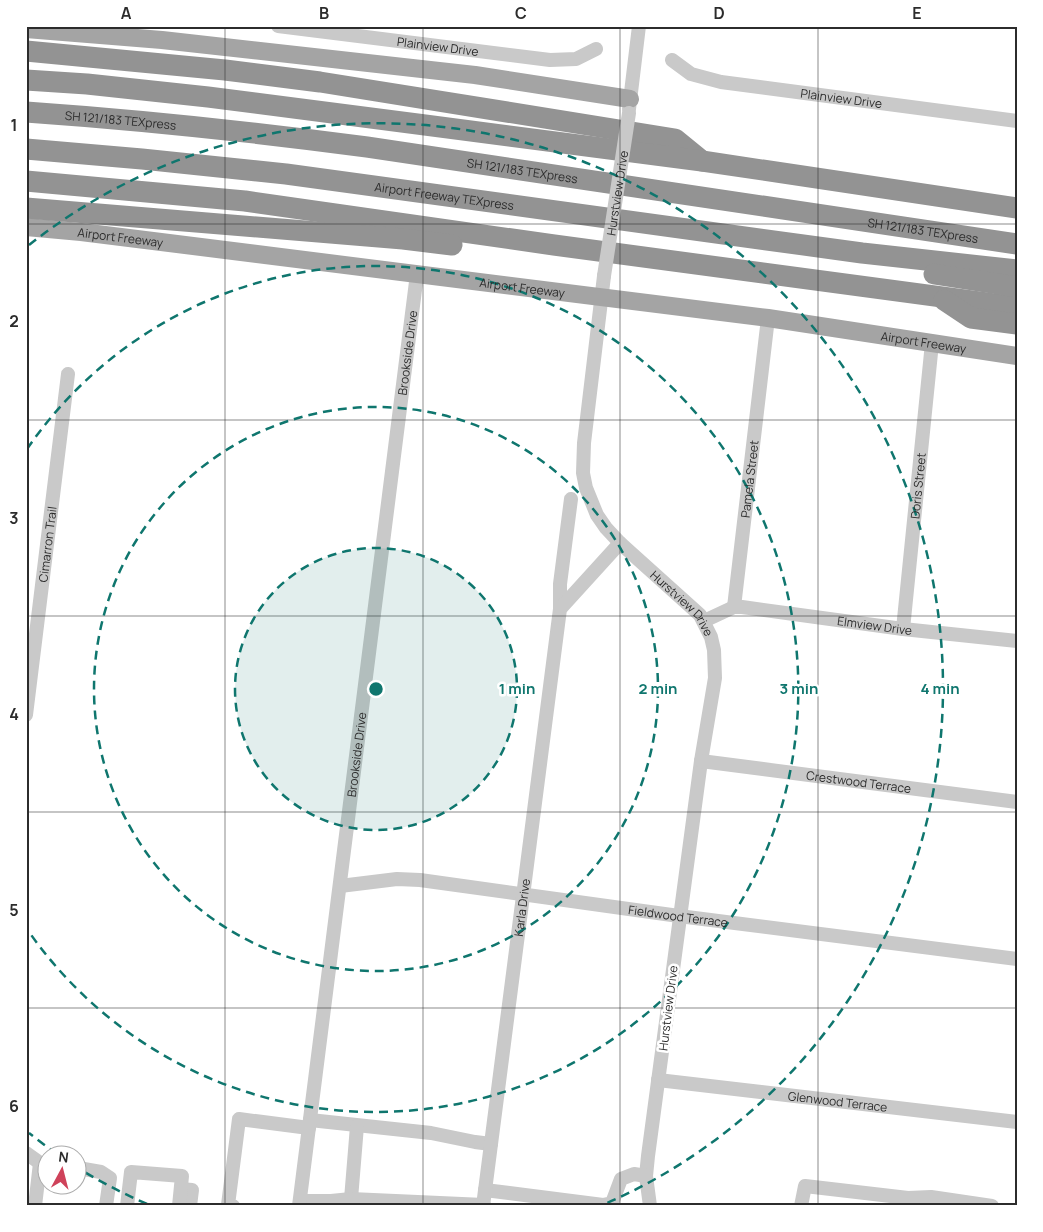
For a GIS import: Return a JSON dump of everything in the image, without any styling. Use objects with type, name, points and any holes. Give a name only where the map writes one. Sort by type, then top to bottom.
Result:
[{"type":"highway","points":[[26,51],[225,70],[320,82],[675,139],[702,161]]},
{"type":"highway","points":[[26,80],[87,84],[208,97],[702,161],[1017,208]]},
{"type":"highway","name":"SH 121/183 TEXpress","points":[[26,112],[146,121],[283,136],[1017,244]]},
{"type":"highway","name":"Airport Freeway TEXpress","points":[[26,149],[286,174],[862,254]]},
{"type":"highway","points":[[26,181],[245,201],[554,246],[1017,307]]},
{"type":"highway","points":[[26,208],[403,239],[514,253],[554,246]]},
{"type":"highway","points":[[862,254],[1017,270]]},
{"type":"highway","points":[[862,254],[887,266],[1017,287]]},
{"type":"highway","points":[[938,296],[971,318],[1017,324]]},
{"type":"main road","points":[[26,29],[162,40],[475,75],[630,106]]},
{"type":"main road","name":"Airport Freeway","points":[[26,227],[81,232],[768,318],[1017,356]]},
{"type":"street","name":"Plainview Drive","points":[[278,26],[550,60],[576,59],[596,49]]},
{"type":"street","name":"Hurstview Drive","points":[[639,26],[630,106],[604,276],[584,443],[583,473],[590,502],[606,528],[700,616],[704,622],[712,637],[715,678],[701,761],[646,1176],[650,1206]]},
{"type":"street","name":"Plainview Drive","points":[[672,60],[691,74],[721,82],[1017,121]]},
{"type":"street","name":"Brookside Drive","points":[[300,1203],[417,274]]},
{"type":"street","name":"Pamela Street","points":[[734,607],[768,318]]},
{"type":"street","name":"Doris Street","points":[[903,629],[932,343]]},
{"type":"street","name":"Cimarron Trail","points":[[26,715],[68,374]]},
{"type":"street","name":"Karla Drive","points":[[484,1205],[560,610],[560,584],[571,500]]},
{"type":"street","points":[[560,610],[620,543]]},
{"type":"street","points":[[704,622],[734,607]]},
{"type":"street","name":"Elmview Drive","points":[[734,607],[903,629],[1017,641]]},
{"type":"street","name":"Crestwood Terrace","points":[[701,761],[1017,802]]},
{"type":"street","name":"Fieldwood Terrace","points":[[340,886],[397,878],[420,880],[680,916],[1017,959]]},
{"type":"street","name":"Glenwood Terrace","points":[[658,1080],[1017,1122]]},
{"type":"street","points":[[233,1206],[228,1205],[239,1119],[356,1126],[431,1133],[491,1144]]},
{"type":"street","points":[[351,1199],[356,1126]]},
{"type":"street","points":[[26,1153],[38,1160]]},
{"type":"street","points":[[88,1170],[101,1172],[110,1178]]},
{"type":"street","points":[[106,1206],[110,1178],[119,1172],[182,1176],[179,1206]]},
{"type":"street","points":[[127,1206],[131,1172]]},
{"type":"street","points":[[485,1190],[602,1205],[612,1203],[621,1179],[634,1174],[646,1176]]},
{"type":"street","points":[[801,1206],[805,1186],[908,1198],[931,1197],[992,1206]]},
{"type":"street","points":[[181,1189],[192,1190],[190,1206]]},
{"type":"street","points":[[35,1206],[38,1192]]},
{"type":"street","points":[[300,1203],[351,1199],[484,1205]]}]
